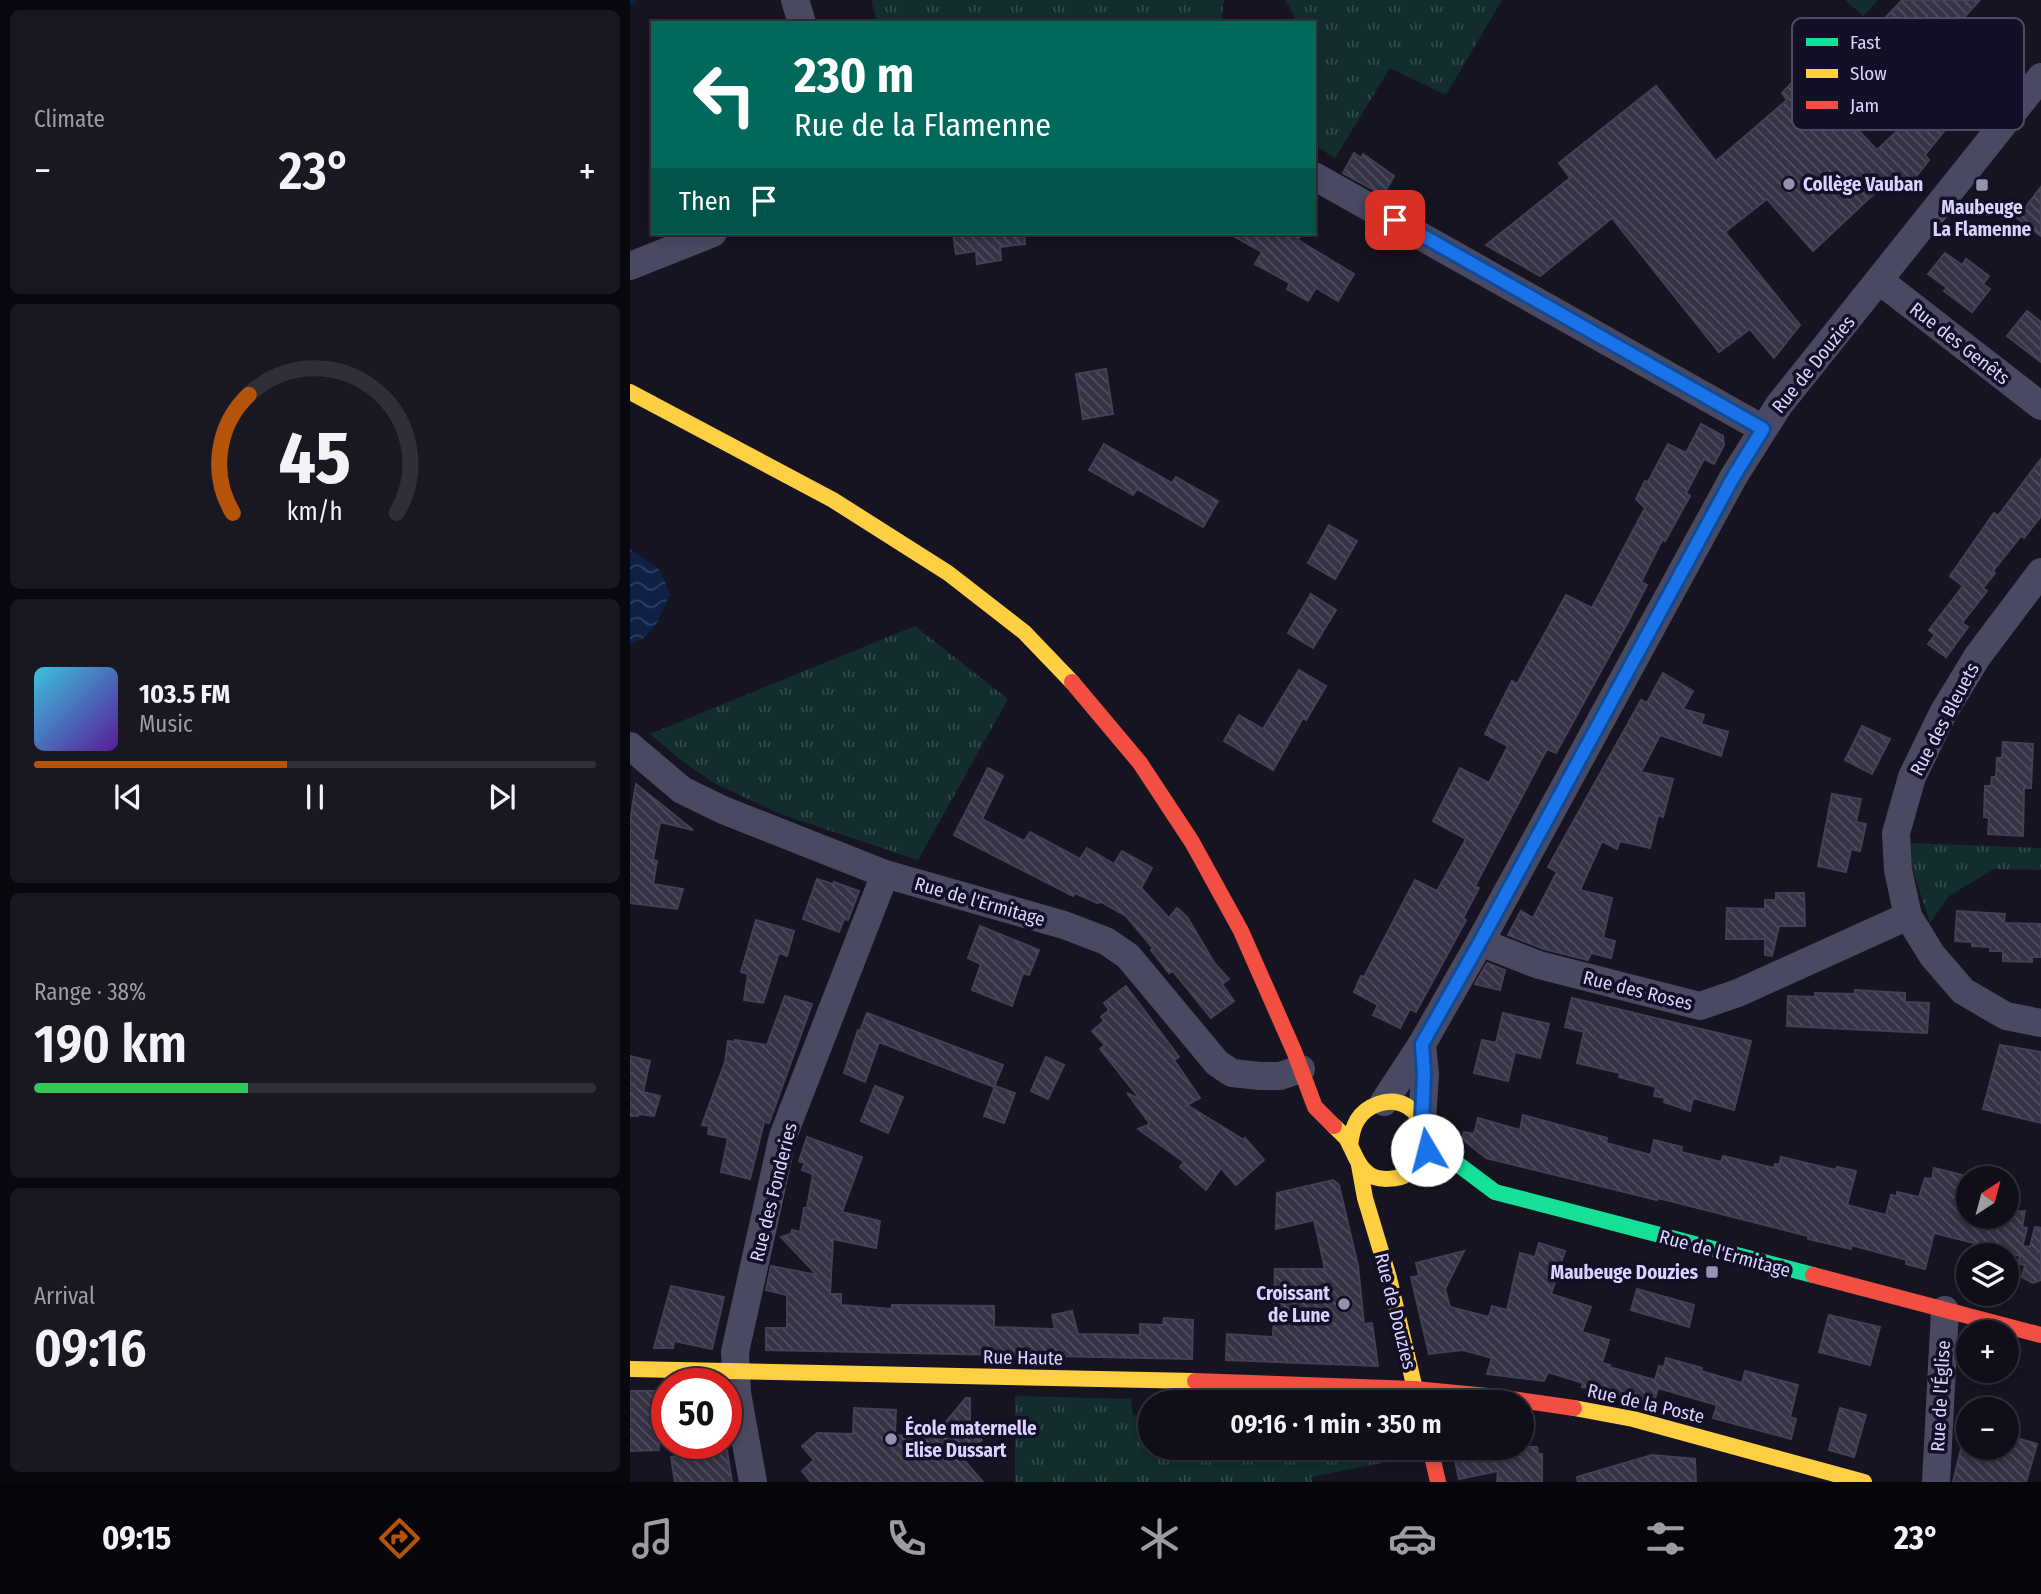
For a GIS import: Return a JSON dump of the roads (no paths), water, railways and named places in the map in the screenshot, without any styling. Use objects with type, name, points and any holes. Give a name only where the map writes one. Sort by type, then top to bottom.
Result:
[{"type":"main road","points":[[630,392],[833,500],[948,573],[1024,632],[1109,723],[1192,842],[1241,931],[1315,1107],[1337,1128],[1359,1165],[1375,1177],[1427,1179]]},
{"type":"main road","points":[[1301,1069],[1328,1091]]},
{"type":"main road","points":[[1350,1146],[1352,1130],[1358,1117],[1370,1104],[1398,1103],[1412,1109],[1425,1127],[1427,1150],[1420,1164],[1401,1177]]},
{"type":"main road","name":"Rue de l'Ermitage","points":[[1425,1127],[1451,1159],[1495,1192],[2041,1335]]},
{"type":"main road","points":[[1359,1165],[1378,1242]]},
{"type":"main road","name":"Rue de Douzies","points":[[1401,1177],[1385,1205],[1378,1242],[1416,1390]]},
{"type":"main road","points":[[1464,1186],[1495,1192]]},
{"type":"main road","name":"Rue Haute","points":[[630,1369],[651,1370]]},
{"type":"main road","name":"Rue Haute","points":[[742,1372],[1217,1381],[1346,1390]]},
{"type":"main road","name":"Rue de la Poste","points":[[1534,1402],[1633,1419],[1864,1482]]},
{"type":"main road","points":[[1433,1460],[1438,1482]]},
{"type":"street","points":[[794,0],[801,21]]},
{"type":"street","name":"Rue de Douzies","points":[[2024,99],[2041,77]]},
{"type":"street","name":"Rue de Douzies","points":[[1370,1104],[1422,1044],[1727,488],[1763,429],[1779,405],[1999,130]]},
{"type":"street","points":[[1316,177],[1763,429]]},
{"type":"street","points":[[630,266],[708,235]]},
{"type":"street","name":"Rue des Genêts","points":[[1880,281],[2041,405]]},
{"type":"street","name":"Rue des Bleuets","points":[[2041,572],[1977,657],[1943,713],[1912,777],[1896,833],[1898,870],[1908,916],[1932,955],[1963,991],[2006,1016],[2041,1023]]},
{"type":"street","name":"Rue de l'Ermitage","points":[[630,746],[682,790],[723,810],[885,874],[1065,925],[1106,941],[1128,956],[1217,1063],[1232,1073],[1280,1076],[1301,1069]]},
{"type":"street","name":"Rue des Fonderies","points":[[736,1368],[735,1352],[783,1136],[885,874]]},
{"type":"street","name":"Rue des Roses","points":[[1480,942],[1539,965],[1700,1006],[1738,993],[1908,916]]},
{"type":"street","points":[[1422,1044],[1425,1127]]},
{"type":"street","name":"Rue de l'Église","points":[[1936,1482],[1945,1310]]},
{"type":"street","name":"Rue des Fonderies","points":[[742,1421],[753,1482]]},
{"type":"water","points":[[630,549],[660,570],[670,594],[651,631],[638,641],[630,643]]},
{"type":"place","name":"Collège Vauban","points":[[1789,184]]},
{"type":"place","name":"Maubeuge La Flamenne","points":[[1982,185]]},
{"type":"place","name":"Maubeuge Douzies","points":[[1712,1272]]},
{"type":"place","name":"Croissant de Lune","points":[[1344,1304]]},
{"type":"place","name":"École maternelle Elise Dussart","points":[[891,1439]]}]
